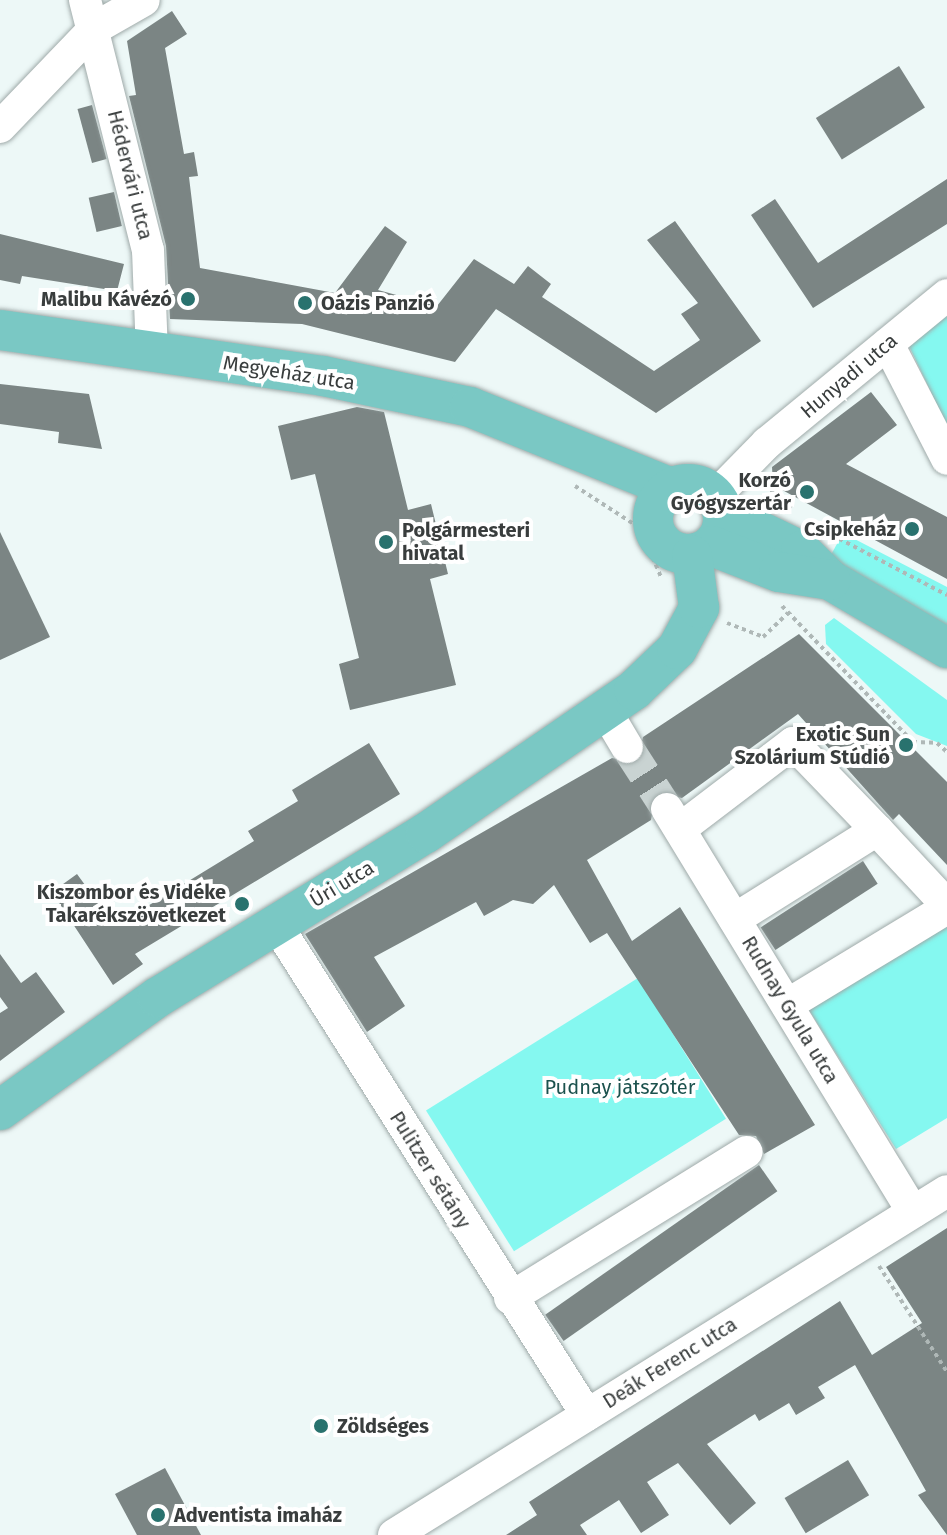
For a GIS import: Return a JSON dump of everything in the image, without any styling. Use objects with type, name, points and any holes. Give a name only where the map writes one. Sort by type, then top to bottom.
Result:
[{"type":"main road","name":"Megyeház utca","points":[[0,330],[456,403],[572,445],[779,572],[830,580],[947,648]]},
{"type":"main road","name":"Úri utca","points":[[0,1110],[276,924],[605,710],[677,649],[685,603],[692,520]]},
{"type":"street","points":[[0,127],[90,14],[144,0]]},
{"type":"street","name":"Hédervári utca","points":[[90,14],[148,250],[152,353]]},
{"type":"street","name":"Hunyadi utca","points":[[692,520],[752,458],[947,295]]},
{"type":"street","points":[[888,344],[947,459]]},
{"type":"street","points":[[605,710],[627,747]]},
{"type":"street","name":"Rudnay Gyula utca","points":[[877,830],[793,743],[673,819],[913,1212]]},
{"type":"street","points":[[735,919],[877,830],[947,906],[787,1005]]},
{"type":"street","name":"Pulitzer sétány","points":[[276,924],[510,1298],[587,1415]]},
{"type":"street","points":[[510,1298],[746,1152]]},
{"type":"street","name":"Deák Ferenc utca","points":[[394,1535],[947,1191]]},
{"type":"path","points":[[788,613],[913,742],[937,743],[947,752]]},
{"type":"path","points":[[887,1254],[875,1261],[947,1372]]},
{"type":"green space","points":[[947,315],[947,426],[909,346]]},
{"type":"green space","points":[[843,533],[947,587],[947,629],[827,562]]},
{"type":"green space","points":[[834,618],[947,700],[947,746],[916,734],[826,644],[825,625]]},
{"type":"green space","points":[[947,925],[947,1118],[896,1149],[809,1010]]},
{"type":"green space","name":"Pudnay játszótér","points":[[638,978],[726,1119],[514,1251],[426,1110]]},
{"type":"building","points":[[172,11],[187,34],[165,48],[184,154],[194,152],[198,176],[189,177],[200,268],[335,293],[385,226],[407,242],[378,290],[437,306],[474,259],[514,284],[528,266],[551,284],[542,297],[654,371],[700,340],[681,314],[698,303],[647,240],[675,221],[761,341],[656,413],[496,309],[455,362],[302,324],[170,319],[166,246],[129,96],[136,95],[127,41]]},
{"type":"building","points":[[899,66],[925,108],[842,159],[816,118]]},
{"type":"building","points":[[92,105],[106,159],[92,163],[78,109]]},
{"type":"building","points":[[947,179],[947,224],[813,308],[751,215],[775,199],[818,263]]},
{"type":"building","points":[[114,192],[122,226],[97,232],[89,198]]},
{"type":"building","points":[[0,234],[124,264],[117,291],[22,276],[20,284],[0,280]]},
{"type":"building","points":[[0,384],[89,394],[102,449],[58,443],[59,432],[0,424]]},
{"type":"building","points":[[871,392],[897,425],[846,464],[947,517],[947,579],[773,485],[772,467]]},
{"type":"building","name":"Polgármesteri hivatal","points":[[357,407],[384,412],[408,510],[431,504],[448,574],[430,579],[456,685],[350,710],[339,664],[359,658],[315,474],[291,480],[278,426]]},
{"type":"building","points":[[0,532],[50,637],[0,660]]},
{"type":"building","points":[[799,634],[947,782],[947,865],[899,814],[893,820],[798,714],[682,798],[656,793],[651,820],[587,860],[632,941],[680,907],[815,1125],[764,1154],[756,1136],[739,1135],[607,933],[590,943],[554,885],[533,904],[513,900],[484,916],[476,902],[374,957],[405,1006],[367,1032],[305,934],[612,758],[637,763],[643,737]]},
{"type":"building","points":[[369,743],[400,794],[135,954],[143,964],[113,985],[52,892],[77,874],[115,926],[254,841],[248,831],[298,801],[292,790]]},
{"type":"building","points":[[863,861],[878,884],[775,950],[761,927]]},
{"type":"building","points":[[0,954],[21,983],[36,972],[65,1012],[0,1061],[0,1013],[8,1008],[0,997]]},
{"type":"building","points":[[759,1165],[777,1191],[564,1341],[545,1315]]},
{"type":"building","points":[[947,1228],[947,1535],[918,1495],[926,1491],[855,1365],[818,1387],[825,1398],[796,1415],[789,1403],[759,1421],[755,1414],[707,1444],[756,1503],[730,1525],[678,1463],[647,1482],[669,1515],[641,1533],[619,1500],[580,1525],[587,1535],[506,1535],[537,1515],[529,1502],[840,1301],[872,1355],[922,1323],[886,1267]]},
{"type":"building","points":[[848,1460],[869,1495],[806,1533],[785,1498]]},
{"type":"building","name":"Adventista imaház","points":[[165,1468],[201,1535],[137,1535],[115,1494]]},
{"type":"tunnel","points":[[627,747],[667,809]]},
{"type":"place","name":"Malibu Kávézó","points":[[188,299]]},
{"type":"place","name":"Oázis Panzió","points":[[305,303]]},
{"type":"place","name":"Korzó Gyógyszertár","points":[[807,492]]},
{"type":"place","name":"Csipkeház","points":[[912,529]]},
{"type":"place","name":"Polgármesteri hivatal","points":[[386,542]]},
{"type":"place","name":"Exotic Sun Szolárium Stúdió","points":[[906,745]]},
{"type":"place","name":"Kiszombor és Vidéke Takarékszövetkezet","points":[[242,904]]},
{"type":"place","name":"Zöldséges","points":[[321,1426]]},
{"type":"place","name":"Adventista imaház","points":[[158,1515]]}]
